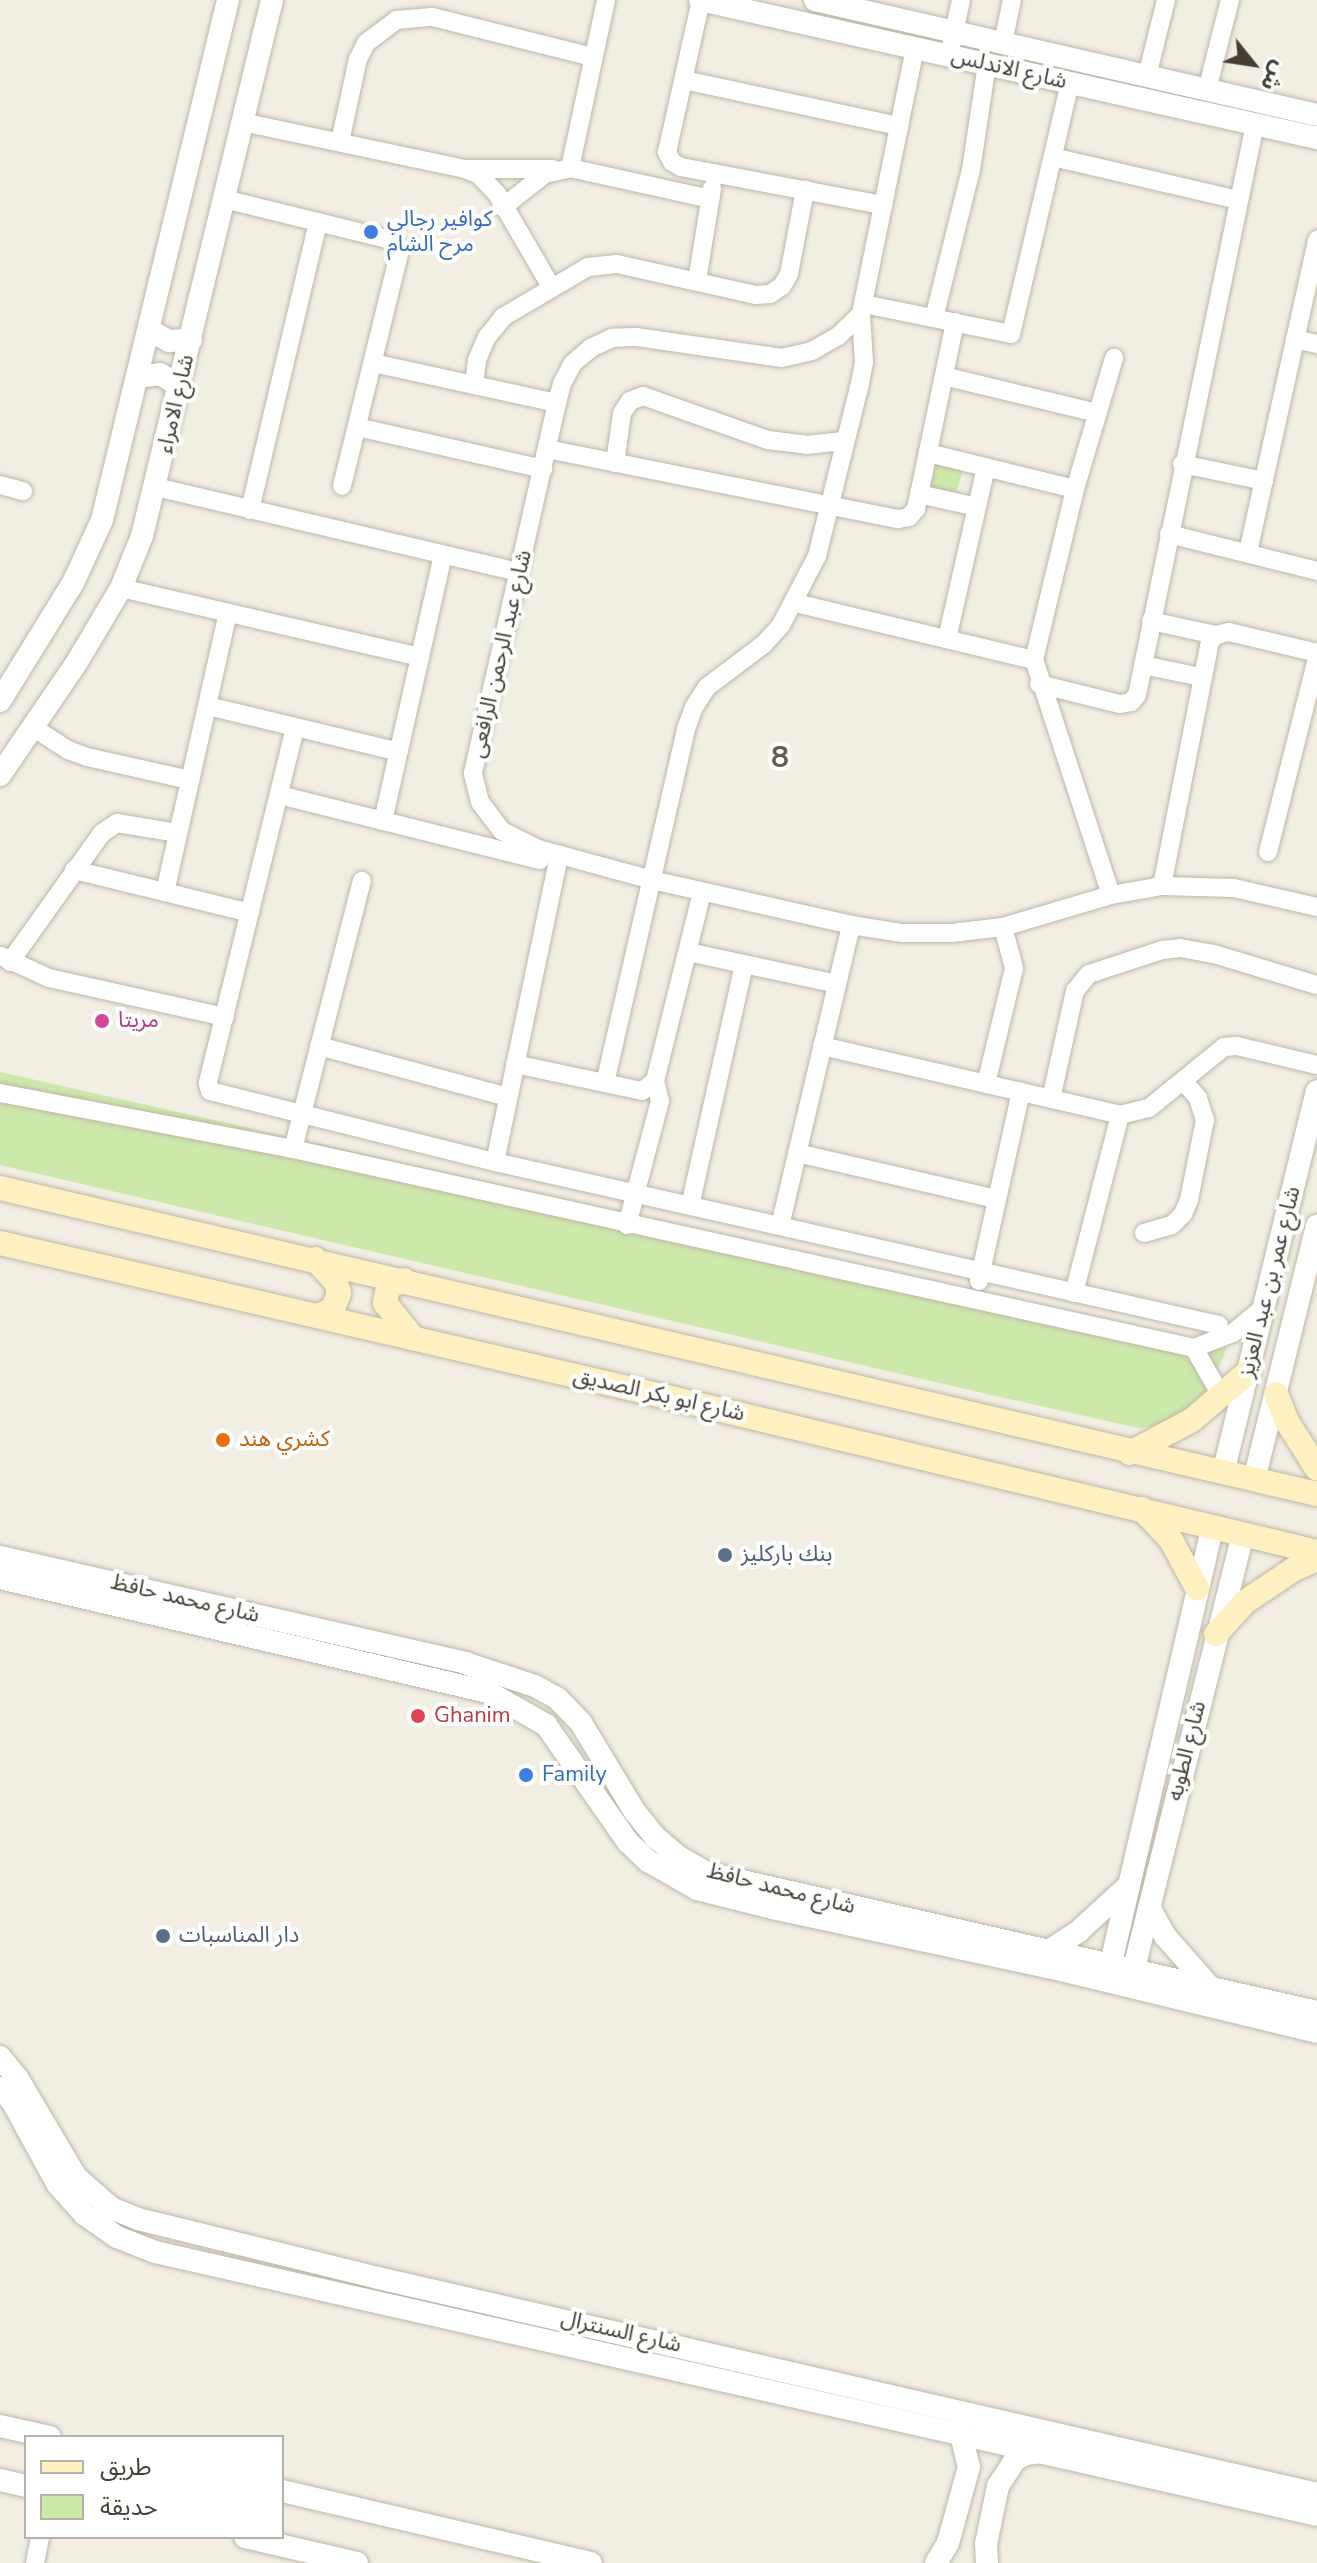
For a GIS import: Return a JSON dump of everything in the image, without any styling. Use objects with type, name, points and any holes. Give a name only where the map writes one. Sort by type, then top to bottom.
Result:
[{"type":"main road","points":[[0,1188],[1317,1494]]},
{"type":"main road","name":"شارع ابو بكر الصديق","points":[[0,1243],[1140,1508],[1317,1552]]},
{"type":"main road","points":[[315,1259],[336,1282],[339,1293],[333,1309],[317,1316]]},
{"type":"main road","points":[[404,1280],[388,1287],[385,1303],[414,1339]]},
{"type":"main road","points":[[1130,1453],[1232,1398],[1248,1372]]},
{"type":"main road","points":[[1274,1400],[1317,1469]]},
{"type":"main road","points":[[1140,1508],[1171,1540],[1197,1588]]},
{"type":"main road","points":[[1216,1634],[1245,1602],[1282,1576],[1317,1559]]},
{"type":"street","name":"شارع الامراء","points":[[0,701],[26,663],[90,551],[102,520],[228,0]]},
{"type":"street","name":"شارع الامراء","points":[[0,775],[34,728],[121,588],[142,536],[272,0]]},
{"type":"street","points":[[503,207],[563,169],[606,0]]},
{"type":"street","points":[[700,0],[667,152],[672,162],[681,167],[883,205]]},
{"type":"street","name":"شارع الاندلس","points":[[700,0],[780,9],[915,48],[1317,138]]},
{"type":"street","name":"شارع الاندلس","points":[[815,0],[1317,115]]},
{"type":"street","points":[[949,56],[961,0]]},
{"type":"street","points":[[1003,43],[1012,0]]},
{"type":"street","points":[[1147,76],[1166,0]]},
{"type":"street","points":[[1207,90],[1230,0]]},
{"type":"street","points":[[340,142],[358,59],[366,43],[396,20],[432,17],[593,57]]},
{"type":"street","points":[[605,1083],[694,707],[707,687],[764,644],[796,603],[817,556],[864,362],[863,309],[915,48]]},
{"type":"street","points":[[1021,72],[1026,48]]},
{"type":"street","points":[[934,318],[971,170],[987,64]]},
{"type":"street","points":[[684,80],[899,126]]},
{"type":"street","points":[[863,309],[934,318],[1011,334],[1070,83]]},
{"type":"street","points":[[242,122],[465,169],[563,169],[711,199]]},
{"type":"street","points":[[1039,684],[1127,704],[1137,695],[1182,464],[1255,124]]},
{"type":"street","points":[[1053,157],[1238,200]]},
{"type":"street","points":[[465,169],[489,183],[552,288]]},
{"type":"street","points":[[697,281],[715,173]]},
{"type":"street","points":[[474,385],[477,360],[487,337],[503,317],[588,267],[602,263],[756,295],[770,294],[782,286],[789,274],[805,190]]},
{"type":"street","points":[[224,199],[391,240],[400,250],[342,486]]},
{"type":"street","points":[[250,510],[318,222]]},
{"type":"street","points":[[1248,552],[1295,339],[1308,321],[1317,240]]},
{"type":"street","name":"شارع عبد الرحمن الرافعى","points":[[863,309],[838,336],[812,351],[782,358],[751,356],[636,337],[612,338],[591,348],[573,363],[562,384],[557,403],[473,774],[480,802],[502,831],[558,860],[851,925],[927,933],[1003,927],[1111,895],[1162,886],[1234,888],[1317,907]]},
{"type":"street","points":[[547,449],[898,519],[909,517],[916,509],[955,322]]},
{"type":"street","points":[[149,330],[169,341],[191,340]]},
{"type":"street","points":[[1295,339],[1317,344]]},
{"type":"street","points":[[1111,895],[1039,684],[1034,660],[1075,489],[1114,358]]},
{"type":"street","points":[[373,363],[557,403]]},
{"type":"street","points":[[137,377],[160,374],[180,386]]},
{"type":"street","points":[[944,376],[1097,413]]},
{"type":"street","points":[[615,463],[622,413],[630,401],[643,396],[768,440],[806,445],[844,441]]},
{"type":"street","points":[[357,427],[543,469]]},
{"type":"street","points":[[928,453],[1075,489]]},
{"type":"street","points":[[1182,464],[1264,481]]},
{"type":"street","points":[[947,639],[986,467]]},
{"type":"street","points":[[0,485],[23,491]]},
{"type":"street","points":[[156,487],[519,572]]},
{"type":"street","points":[[919,494],[977,507]]},
{"type":"street","points":[[1169,534],[1317,571]]},
{"type":"street","points":[[383,821],[443,555]]},
{"type":"street","points":[[121,588],[420,657]]},
{"type":"street","points":[[796,603],[1034,660]]},
{"type":"street","points":[[165,892],[228,613]]},
{"type":"street","points":[[1151,621],[1216,635],[1229,632],[1317,655],[1268,852]]},
{"type":"street","points":[[1162,886],[1201,677],[1210,642],[1216,635]]},
{"type":"street","points":[[1143,665],[1201,677]]},
{"type":"street","points":[[208,706],[399,752]]},
{"type":"street","points":[[34,728],[68,750],[87,757],[190,780]]},
{"type":"street","points":[[295,728],[208,1083],[210,1091],[495,1162],[1219,1325]]},
{"type":"street","points":[[279,795],[558,860],[495,1162]]},
{"type":"street","points":[[178,833],[117,823],[95,839],[5,958],[49,978],[225,1017]]},
{"type":"street","points":[[74,870],[250,913]]},
{"type":"street","points":[[293,1149],[362,881]]},
{"type":"street","points":[[627,1225],[660,1101],[655,1081],[702,892]]},
{"type":"street","points":[[780,1226],[851,925]]},
{"type":"street","points":[[986,1084],[1014,968],[1003,927]]},
{"type":"street","points":[[1051,1099],[1075,991],[1089,974],[1162,950],[1180,948],[1214,954],[1317,985]]},
{"type":"street","points":[[688,952],[837,984]]},
{"type":"street","points":[[690,1206],[744,964]]},
{"type":"street","points":[[319,1046],[508,1097]]},
{"type":"street","points":[[822,1046],[1120,1115],[1149,1108],[1224,1047],[1237,1046],[1317,1065]]},
{"type":"street","points":[[515,1064],[642,1091],[655,1081]]},
{"type":"street","points":[[1144,1233],[1172,1225],[1183,1214],[1189,1200],[1206,1131],[1198,1098],[1183,1081]]},
{"type":"street","name":"شارع عمر بن عبد العزيز","points":[[1248,1372],[1313,1120],[1317,1091]]},
{"type":"street","points":[[975,1300],[1021,1092]]},
{"type":"street","points":[[0,1093],[293,1149],[1192,1348],[1233,1333],[1263,1308]]},
{"type":"street","points":[[1074,1293],[1120,1115]]},
{"type":"street","points":[[797,1153],[997,1199]]},
{"type":"street","name":"شارع عمر بن عبد العزيز","points":[[1254,1480],[1317,1226]]},
{"type":"street","points":[[1196,1320],[1192,1348],[1232,1398],[1253,1406],[1274,1400]]},
{"type":"street","name":"شارع عمر بن عبد العزيز","points":[[1223,1473],[1232,1398]]},
{"type":"street","name":"شارع الطوبه","points":[[1111,1963],[1212,1528]]},
{"type":"street","name":"شارع الطوبه","points":[[1134,1968],[1243,1535]]},
{"type":"street","name":"شارع محمد حافظ","points":[[0,1557],[465,1663],[535,1686],[558,1699],[581,1723],[635,1812],[655,1837],[679,1857],[707,1873],[1317,2012]]},
{"type":"street","name":"شارع محمد حافظ","points":[[0,1578],[169,1620],[456,1683],[518,1706],[546,1725],[567,1750],[628,1842],[648,1861],[697,1889],[1057,1969],[1317,2032]]},
{"type":"street","points":[[1197,1588],[1227,1595]]},
{"type":"street","points":[[169,1620],[174,1597]]},
{"type":"street","points":[[1050,1950],[1088,1924],[1129,1884]]},
{"type":"street","points":[[1149,1907],[1172,1945],[1209,1986]]},
{"type":"street","name":"شارع السنترال","points":[[0,2057],[18,2079],[76,2177],[111,2208],[138,2219],[1146,2465],[1215,2480],[1317,2494]]},
{"type":"street","name":"شارع السنترال","points":[[0,2088],[12,2101],[58,2185],[84,2214],[117,2237],[155,2252],[545,2343],[1048,2452],[1146,2465]]},
{"type":"street","points":[[250,2274],[261,2263],[259,2249]]},
{"type":"street","points":[[331,2292],[328,2279],[336,2267]]},
{"type":"street","points":[[0,2426],[41,2435]]},
{"type":"street","points":[[936,2563],[948,2543],[966,2478],[968,2455],[960,2432]]},
{"type":"street","points":[[987,2563],[986,2544],[998,2486],[1015,2460],[1026,2454],[1048,2452]]},
{"type":"street","points":[[966,2478],[984,2474],[998,2486]]},
{"type":"street","points":[[0,2480],[24,2486]]},
{"type":"street","name":"شارع السنترال","points":[[1215,2480],[1317,2515]]},
{"type":"street","points":[[284,2491],[591,2563]]},
{"type":"street","points":[[35,2563],[40,2539]]},
{"type":"street","points":[[250,2539],[291,2556],[357,2563]]},
{"type":"green space","points":[[937,461],[963,468],[955,498],[929,491]]},
{"type":"green space","points":[[0,1072],[1227,1348],[1214,1377],[1196,1404],[1167,1426],[1138,1428],[0,1165]]},
{"type":"place","name":"كوافير رجالي مرح الشام","points":[[371,232]]},
{"type":"place","name":"مريتا","points":[[102,1021]]},
{"type":"place","name":"كشري هند","points":[[223,1440]]},
{"type":"place","name":"بنك باركليز","points":[[725,1555]]},
{"type":"place","name":"Ghanim","points":[[418,1716]]},
{"type":"place","name":"Family","points":[[526,1775]]},
{"type":"place","name":"دار المناسبات","points":[[163,1936]]},
{"type":"district","name":"8","points":[[781,758]]}]
